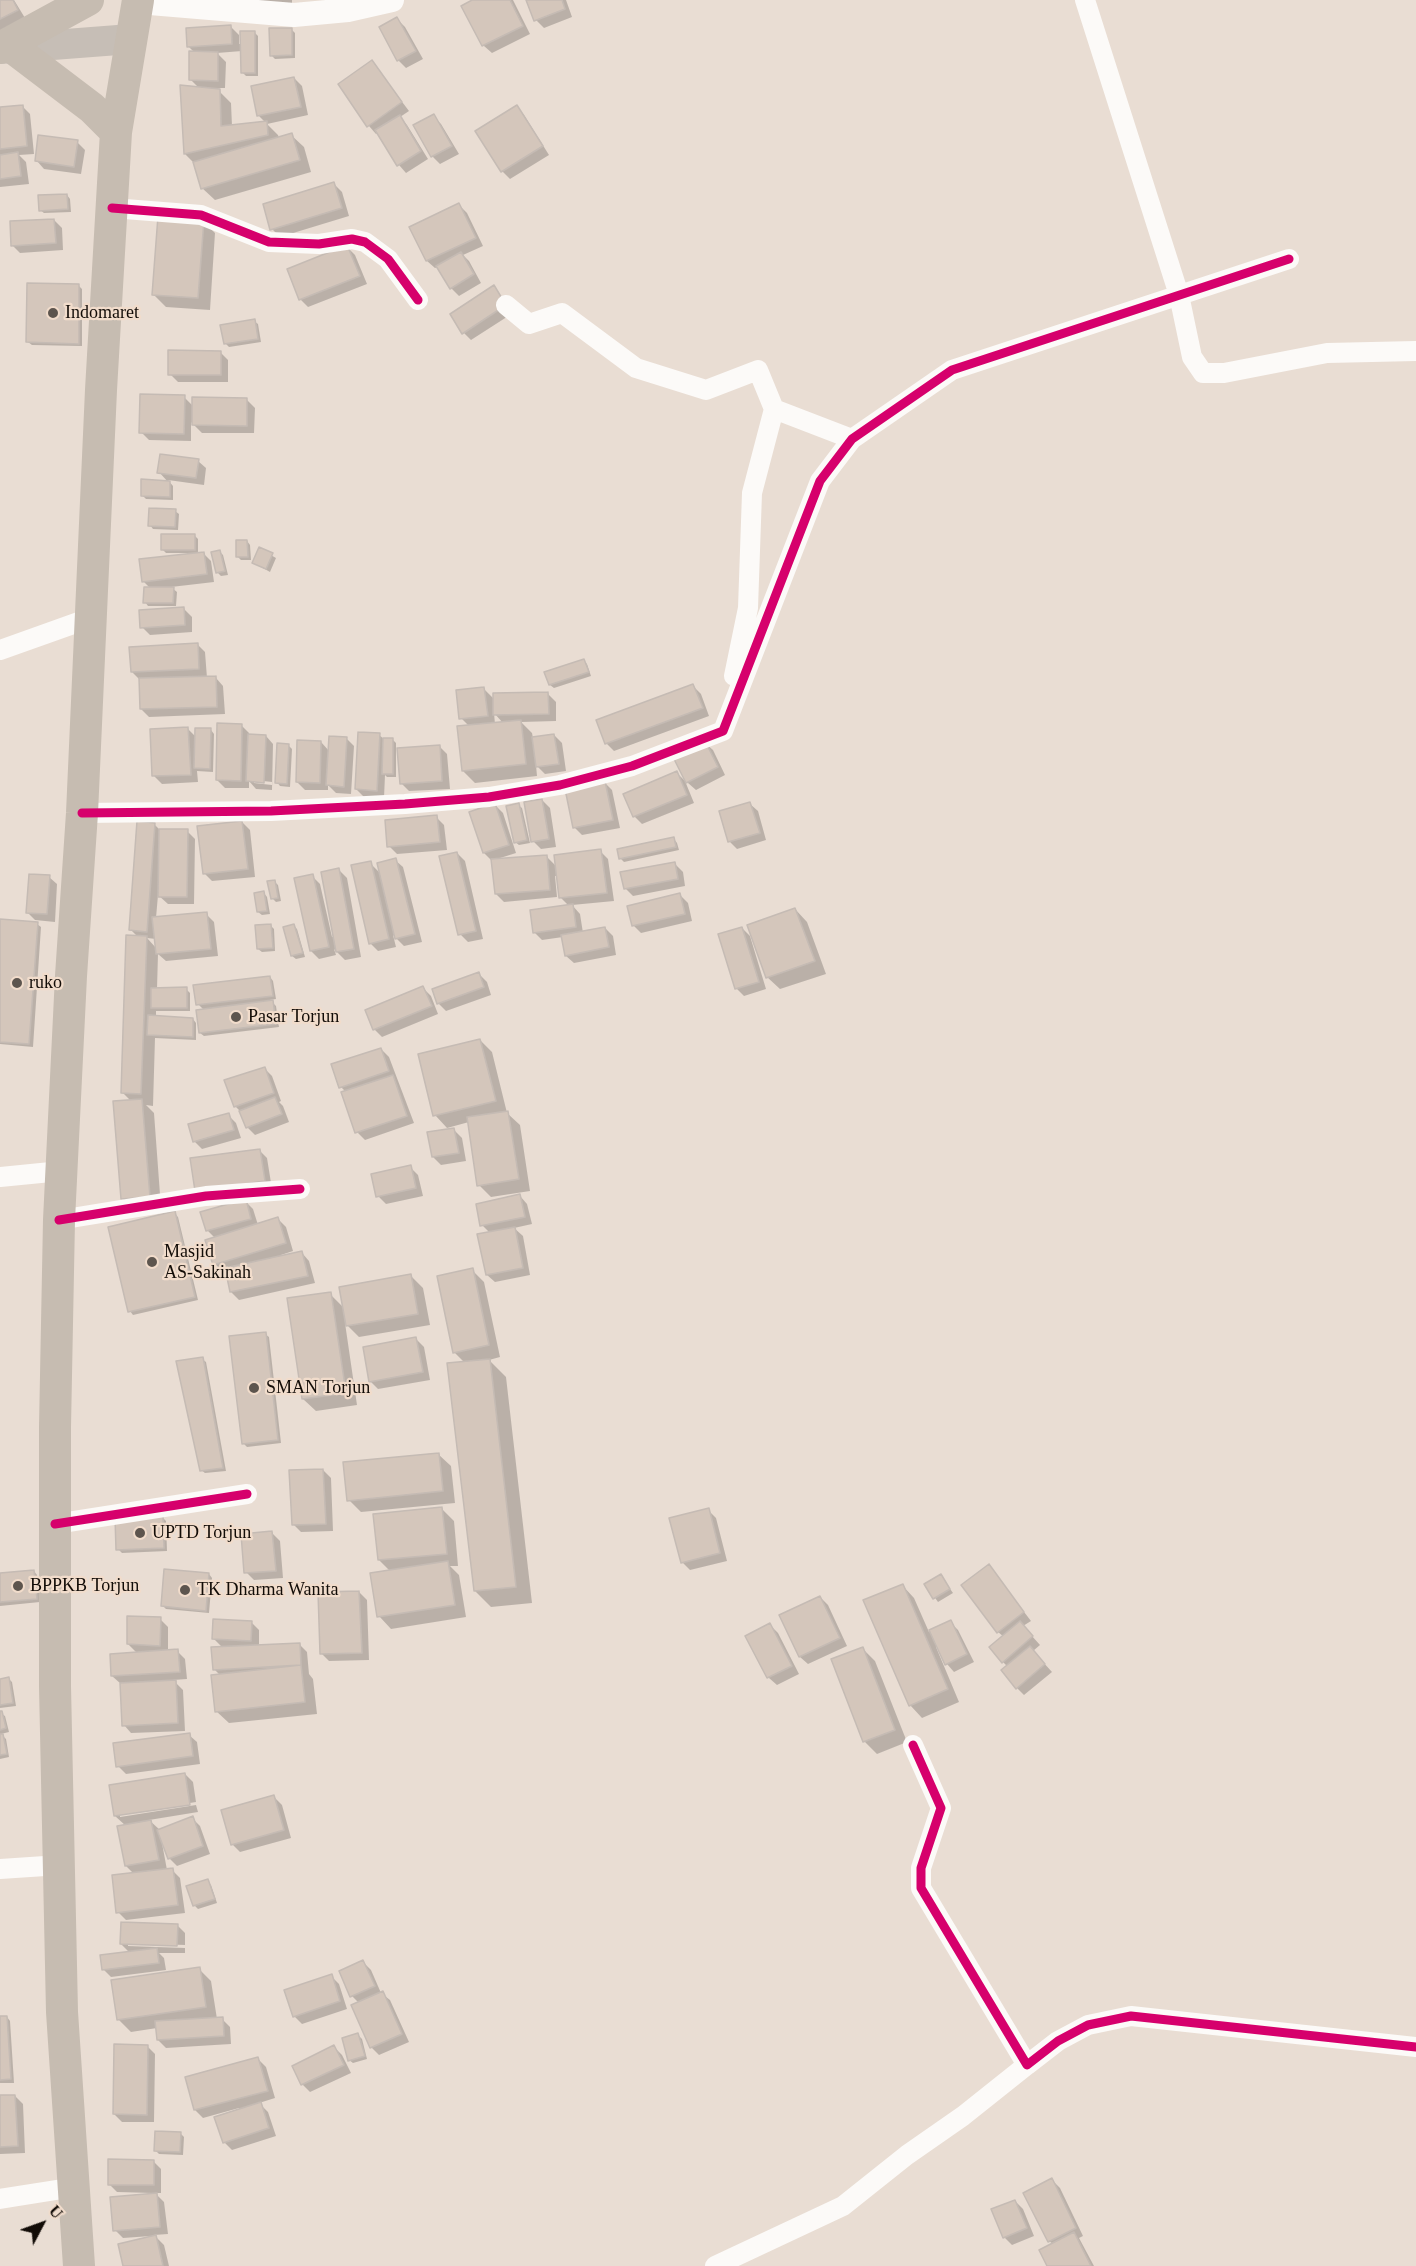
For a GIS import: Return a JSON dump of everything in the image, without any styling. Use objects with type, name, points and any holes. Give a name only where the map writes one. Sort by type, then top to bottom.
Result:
[{"type":"highway","points":[[88,0],[4,48],[92,108],[116,132]]},
{"type":"highway","points":[[79,2266],[62,2012],[55,1686],[59,1220],[82,813],[101,378],[116,132],[138,1]]},
{"type":"main road","points":[[4,48],[130,39]]},
{"type":"street","points":[[138,1],[294,15],[348,10],[392,0]]},
{"type":"street","points":[[1085,0],[1179,294],[1192,357],[1203,373],[1224,373],[1327,353],[1416,351]]},
{"type":"street","points":[[112,208],[201,214],[269,242],[319,244],[352,240],[365,242],[388,259],[418,300]]},
{"type":"street","points":[[82,813],[271,811],[489,797],[560,785],[632,766],[723,731],[820,481],[852,439],[952,370],[1289,259]]},
{"type":"street","points":[[506,305],[529,324],[562,313],[636,368],[706,390],[758,370],[774,409],[752,493],[748,608],[723,731]]},
{"type":"street","points":[[774,409],[852,439]]},
{"type":"street","points":[[0,650],[90,618]]},
{"type":"street","points":[[0,1178],[61,1171]]},
{"type":"street","points":[[59,1220],[206,1196],[300,1189]]},
{"type":"street","points":[[55,1524],[247,1494]]},
{"type":"street","points":[[913,1745],[941,1808],[921,1868],[921,1888],[1027,2065]]},
{"type":"street","points":[[0,1869],[60,1864]]},
{"type":"street","points":[[715,2266],[843,2206],[1058,2041],[1088,2025],[1131,2016],[1416,2047]]},
{"type":"street","points":[[0,2199],[75,2187]]},
{"type":"building","points":[[0,0],[13,0],[18,10],[0,19]]},
{"type":"building","points":[[472,0],[510,0],[523,26],[482,46],[461,6]]},
{"type":"building","points":[[526,0],[562,0],[565,9],[534,21]]},
{"type":"building","points":[[397,17],[416,51],[397,61],[379,27]]},
{"type":"building","points":[[231,25],[232,44],[187,47],[186,28]]},
{"type":"building","points":[[269,28],[292,28],[292,55],[270,56]]},
{"type":"building","points":[[240,31],[255,31],[255,73],[241,73]]},
{"type":"building","points":[[189,51],[218,52],[218,81],[189,80]]},
{"type":"building","points":[[372,60],[402,102],[367,127],[338,84]]},
{"type":"building","points":[[294,77],[301,107],[257,116],[251,86]]},
{"type":"building","points":[[180,85],[220,89],[221,126],[267,121],[268,135],[184,154]]},
{"type":"building","points":[[23,105],[27,146],[0,149],[0,107]]},
{"type":"building","points":[[517,105],[543,146],[501,172],[475,131]]},
{"type":"building","points":[[434,114],[452,146],[431,157],[413,125]]},
{"type":"building","points":[[400,115],[421,151],[397,166],[375,130]]},
{"type":"building","points":[[292,133],[300,160],[201,189],[193,162]]},
{"type":"building","points":[[38,135],[78,140],[74,167],[35,161]]},
{"type":"building","points":[[18,152],[21,176],[0,179],[0,155]]},
{"type":"building","points":[[334,182],[342,208],[270,230],[263,204]]},
{"type":"building","points":[[67,194],[68,209],[39,211],[38,195]]},
{"type":"building","points":[[459,203],[476,238],[426,261],[409,227]]},
{"type":"building","points":[[158,216],[204,219],[198,298],[152,295]]},
{"type":"building","points":[[54,219],[56,243],[11,246],[10,221]]},
{"type":"building","points":[[347,245],[360,276],[299,300],[287,269]]},
{"type":"building","points":[[461,252],[474,274],[450,289],[436,266]]},
{"type":"building","name":"Indomaret","points":[[27,283],[79,284],[79,344],[26,342]]},
{"type":"building","points":[[494,285],[506,305],[462,334],[450,314]]},
{"type":"building","points":[[255,319],[258,339],[224,344],[220,325]]},
{"type":"building","points":[[168,350],[221,351],[221,375],[168,375]]},
{"type":"building","points":[[140,394],[185,395],[184,434],[139,433]]},
{"type":"building","points":[[192,397],[247,398],[247,426],[192,425]]},
{"type":"building","points":[[160,454],[199,459],[196,478],[157,473]]},
{"type":"building","points":[[141,479],[170,481],[170,497],[141,496]]},
{"type":"building","points":[[149,508],[176,509],[175,527],[148,526]]},
{"type":"building","points":[[161,534],[195,534],[195,550],[161,550]]},
{"type":"building","points":[[236,540],[247,540],[248,557],[236,557]]},
{"type":"building","points":[[259,547],[273,553],[266,569],[252,563]]},
{"type":"building","points":[[220,550],[225,571],[216,573],[211,552]]},
{"type":"building","points":[[204,552],[207,574],[142,582],[139,559]]},
{"type":"building","points":[[144,587],[174,587],[173,603],[143,603]]},
{"type":"building","points":[[184,607],[185,625],[140,628],[139,610]]},
{"type":"building","points":[[198,643],[199,669],[131,672],[129,647]]},
{"type":"building","points":[[584,659],[589,672],[549,685],[544,672]]},
{"type":"building","points":[[216,676],[217,707],[140,709],[139,678]]},
{"type":"building","points":[[693,684],[703,708],[605,744],[596,720]]},
{"type":"building","points":[[484,687],[488,716],[459,719],[456,690]]},
{"type":"building","points":[[548,692],[549,714],[493,715],[493,693]]},
{"type":"building","points":[[521,720],[526,764],[462,771],[457,726]]},
{"type":"building","points":[[217,723],[242,724],[241,781],[216,780]]},
{"type":"building","points":[[188,727],[191,775],[152,776],[150,729]]},
{"type":"building","points":[[195,728],[211,728],[210,769],[194,768]]},
{"type":"building","points":[[358,732],[380,733],[377,791],[355,789]]},
{"type":"building","points":[[248,734],[266,735],[264,783],[246,781]]},
{"type":"building","points":[[554,734],[559,764],[536,767],[532,737]]},
{"type":"building","points":[[329,736],[347,737],[344,787],[326,785]]},
{"type":"building","points":[[383,738],[393,738],[393,774],[382,774]]},
{"type":"building","points":[[297,740],[321,741],[320,783],[296,782]]},
{"type":"building","points":[[705,741],[718,767],[686,783],[673,757]]},
{"type":"building","points":[[277,743],[289,744],[287,784],[275,783]]},
{"type":"building","points":[[440,745],[442,781],[400,784],[397,748]]},
{"type":"building","points":[[677,771],[687,795],[633,817],[623,794]]},
{"type":"building","points":[[605,781],[613,820],[573,828],[565,789]]},
{"type":"building","points":[[542,799],[549,839],[531,842],[524,802]]},
{"type":"building","points":[[750,802],[760,833],[728,842],[719,811]]},
{"type":"building","points":[[495,803],[509,845],[483,853],[469,812]]},
{"type":"building","points":[[519,803],[527,840],[514,843],[506,806]]},
{"type":"building","points":[[437,815],[440,842],[387,847],[385,820]]},
{"type":"building","points":[[137,821],[155,823],[147,932],[129,930]]},
{"type":"building","points":[[242,821],[248,869],[203,874],[197,826]]},
{"type":"building","points":[[159,829],[188,829],[187,897],[158,897]]},
{"type":"building","points":[[674,837],[676,847],[619,859],[617,849]]},
{"type":"building","points":[[601,849],[607,893],[559,898],[554,855]]},
{"type":"building","points":[[457,852],[476,931],[458,935],[439,856]]},
{"type":"building","points":[[547,855],[550,890],[495,894],[491,859]]},
{"type":"building","points":[[396,858],[415,934],[395,939],[377,863]]},
{"type":"building","points":[[371,861],[389,939],[369,944],[351,865]]},
{"type":"building","points":[[675,862],[678,879],[624,889],[620,872]]},
{"type":"building","points":[[339,868],[354,949],[336,952],[321,872]]},
{"type":"building","points":[[29,874],[50,875],[47,914],[26,913]]},
{"type":"building","points":[[313,874],[329,947],[310,951],[294,878]]},
{"type":"building","points":[[275,880],[278,898],[271,899],[267,881]]},
{"type":"building","points":[[264,891],[267,911],[257,912],[254,893]]},
{"type":"building","points":[[680,893],[685,914],[632,926],[627,906]]},
{"type":"building","points":[[573,904],[576,927],[533,933],[530,910]]},
{"type":"building","points":[[795,908],[815,961],[766,978],[747,925]]},
{"type":"building","points":[[207,912],[211,949],[156,954],[152,917]]},
{"type":"building","name":"ruko","points":[[0,919],[38,922],[29,1044],[0,1042]]},
{"type":"building","points":[[271,924],[273,948],[257,949],[255,925]]},
{"type":"building","points":[[294,924],[303,953],[291,956],[283,927]]},
{"type":"building","points":[[605,927],[609,947],[565,956],[561,935]]},
{"type":"building","points":[[742,927],[759,982],[735,989],[718,934]]},
{"type":"building","points":[[126,935],[147,936],[141,1094],[121,1093]]},
{"type":"building","points":[[479,972],[484,987],[437,1004],[432,989]]},
{"type":"building","name":"Pasar Torjun","points":[[270,976],[273,996],[196,1005],[193,985]]},
{"type":"building","points":[[423,986],[432,1006],[373,1030],[365,1010]]},
{"type":"building","points":[[187,987],[187,1008],[151,1008],[151,988]]},
{"type":"building","name":"Pasar Torjun","points":[[273,1000],[276,1024],[199,1033],[196,1010]]},
{"type":"building","points":[[148,1015],[193,1018],[193,1037],[147,1035]]},
{"type":"building","points":[[480,1039],[496,1101],[433,1116],[418,1054]]},
{"type":"building","points":[[381,1048],[389,1071],[339,1088],[331,1064]]},
{"type":"building","points":[[265,1067],[274,1093],[234,1107],[224,1080]]},
{"type":"building","points":[[393,1075],[407,1116],[355,1133],[341,1092]]},
{"type":"building","points":[[275,1097],[282,1114],[246,1128],[239,1111]]},
{"type":"building","points":[[142,1099],[150,1197],[121,1199],[113,1101]]},
{"type":"building","points":[[508,1111],[519,1179],[477,1186],[467,1117]]},
{"type":"building","points":[[229,1113],[234,1130],[193,1142],[188,1124]]},
{"type":"building","points":[[454,1128],[459,1153],[432,1157],[427,1132]]},
{"type":"building","points":[[260,1149],[265,1181],[195,1191],[190,1158]]},
{"type":"building","points":[[411,1165],[416,1188],[376,1197],[371,1174]]},
{"type":"building","points":[[520,1194],[525,1217],[480,1226],[476,1204]]},
{"type":"building","points":[[246,1199],[251,1219],[206,1231],[200,1212]]},
{"type":"building","name":"Masjid AS-Sakinah","points":[[175,1211],[195,1297],[128,1312],[108,1227]]},
{"type":"building","points":[[278,1217],[286,1243],[213,1265],[205,1240]]},
{"type":"building","points":[[515,1227],[523,1268],[486,1275],[477,1234]]},
{"type":"building","points":[[302,1251],[308,1276],[230,1292],[225,1268]]},
{"type":"building","points":[[473,1268],[489,1345],[453,1353],[437,1276]]},
{"type":"building","points":[[411,1274],[418,1314],[346,1326],[339,1287]]},
{"type":"building","points":[[331,1292],[346,1393],[302,1399],[287,1298]]},
{"type":"building","name":"SMAN Torjun","points":[[266,1332],[278,1440],[242,1444],[229,1336]]},
{"type":"building","points":[[416,1337],[423,1372],[369,1382],[363,1347]]},
{"type":"building","points":[[203,1357],[223,1468],[200,1471],[176,1361]]},
{"type":"building","points":[[490,1359],[516,1587],[474,1591],[447,1363]]},
{"type":"building","points":[[439,1453],[443,1491],[347,1501],[343,1462]]},
{"type":"building","points":[[323,1469],[326,1524],[292,1525],[289,1470]]},
{"type":"building","points":[[442,1507],[447,1554],[378,1560],[373,1514]]},
{"type":"building","points":[[709,1508],[720,1553],[681,1563],[669,1518]]},
{"type":"building","name":"UPTD Torjun","points":[[163,1516],[164,1548],[116,1550],[115,1517]]},
{"type":"building","points":[[272,1531],[276,1571],[244,1573],[241,1534]]},
{"type":"building","points":[[448,1561],[455,1605],[377,1617],[370,1573]]},
{"type":"building","points":[[989,1564],[1024,1612],[997,1633],[961,1585]]},
{"type":"building","name":"TK Dharma Wanita","points":[[164,1569],[209,1573],[206,1611],[161,1606]]},
{"type":"building","name":"BPPKB Torjun","points":[[34,1570],[37,1599],[0,1602],[0,1573]]},
{"type":"building","points":[[941,1574],[950,1589],[933,1599],[924,1584]]},
{"type":"building","points":[[903,1584],[948,1689],[909,1706],[863,1600]]},
{"type":"building","points":[[359,1591],[362,1653],[320,1654],[318,1592]]},
{"type":"building","points":[[820,1596],[840,1638],[799,1657],[779,1615]]},
{"type":"building","points":[[127,1616],[161,1617],[160,1646],[127,1644]]},
{"type":"building","points":[[213,1619],[252,1621],[251,1641],[212,1639]]},
{"type":"building","points":[[951,1620],[967,1654],[945,1665],[929,1630]]},
{"type":"building","points":[[1020,1621],[1033,1636],[1002,1663],[989,1647]]},
{"type":"building","points":[[770,1623],[792,1666],[767,1678],[745,1636]]},
{"type":"building","points":[[300,1643],[301,1665],[213,1670],[211,1647]]},
{"type":"building","points":[[1030,1646],[1045,1664],[1016,1689],[1001,1670]]},
{"type":"building","points":[[863,1647],[895,1730],[863,1742],[831,1659]]},
{"type":"building","points":[[178,1649],[180,1672],[111,1676],[110,1654]]},
{"type":"building","points":[[301,1665],[305,1702],[215,1712],[211,1675]]},
{"type":"building","points":[[9,1677],[13,1703],[0,1705],[0,1679]]},
{"type":"building","points":[[176,1680],[178,1723],[122,1726],[120,1683]]},
{"type":"building","points":[[0,1711],[2,1711],[6,1728],[0,1730]]},
{"type":"building","points":[[190,1733],[193,1756],[116,1767],[113,1743]]},
{"type":"building","points":[[0,1734],[3,1734],[7,1754],[0,1755]]},
{"type":"building","points":[[185,1773],[190,1805],[114,1816],[109,1785]]},
{"type":"building","points":[[274,1795],[284,1830],[231,1845],[221,1810]]},
{"type":"building","points":[[193,1816],[203,1846],[168,1859],[157,1830]]},
{"type":"building","points":[[151,1820],[159,1860],[125,1866],[117,1826]]},
{"type":"building","points":[[173,1868],[178,1905],[116,1913],[112,1875]]},
{"type":"building","points":[[208,1879],[215,1899],[193,1906],[186,1886]]},
{"type":"building","points":[[121,1922],[178,1924],[177,1946],[120,1944]]},
{"type":"building","points":[[157,1948],[159,1963],[102,1970],[100,1955]]},
{"type":"building","points":[[363,1960],[375,1986],[350,1997],[339,1971]]},
{"type":"building","points":[[200,1967],[206,2007],[117,2020],[111,1980]]},
{"type":"building","points":[[332,1974],[340,2001],[293,2017],[284,1990]]},
{"type":"building","points":[[383,1991],[402,2034],[370,2048],[351,2005]]},
{"type":"building","points":[[0,2016],[7,2016],[11,2079],[0,2080]]},
{"type":"building","points":[[223,2017],[224,2036],[157,2040],[155,2021]]},
{"type":"building","points":[[358,2033],[365,2056],[348,2061],[342,2038]]},
{"type":"building","points":[[114,2044],[148,2045],[147,2115],[113,2114]]},
{"type":"building","points":[[334,2045],[344,2065],[301,2085],[292,2066]]},
{"type":"building","points":[[258,2057],[268,2091],[194,2110],[185,2077]]},
{"type":"building","points":[[0,2095],[15,2095],[18,2146],[0,2147]]},
{"type":"building","points":[[261,2102],[269,2128],[223,2143],[214,2117]]},
{"type":"building","points":[[155,2131],[181,2132],[180,2152],[154,2151]]},
{"type":"building","points":[[108,2159],[154,2160],[154,2185],[108,2185]]},
{"type":"building","points":[[1052,2178],[1076,2228],[1048,2242],[1023,2193]]},
{"type":"building","points":[[157,2193],[160,2227],[113,2231],[110,2197]]},
{"type":"building","points":[[1015,2200],[1027,2228],[1003,2238],[991,2209]]},
{"type":"building","points":[[1074,2232],[1091,2266],[1047,2266],[1039,2250]]},
{"type":"building","points":[[156,2235],[163,2266],[123,2266],[118,2244]]},
{"type":"cycle path","points":[[112,208],[201,215],[269,242],[319,244],[352,239],[365,242],[388,259],[418,300]]},
{"type":"cycle path","points":[[82,813],[271,811],[489,797],[560,785],[632,766],[723,731],[820,481],[852,439],[952,370],[1289,259]]},
{"type":"cycle path","points":[[59,1220],[206,1196],[300,1189]]},
{"type":"cycle path","points":[[55,1524],[247,1494]]},
{"type":"cycle path","points":[[913,1745],[941,1808],[921,1868],[921,1888],[1027,2065],[1058,2041],[1088,2025],[1131,2016],[1416,2047]]},
{"type":"place","name":"Indomaret","points":[[53,313]]},
{"type":"place","name":"ruko","points":[[17,983]]},
{"type":"place","name":"Pasar Torjun","points":[[236,1017]]},
{"type":"place","name":"Masjid AS-Sakinah","points":[[152,1262]]},
{"type":"place","name":"SMAN Torjun","points":[[254,1388]]},
{"type":"place","name":"UPTD Torjun","points":[[140,1533]]},
{"type":"place","name":"BPPKB Torjun","points":[[18,1586]]},
{"type":"place","name":"TK Dharma Wanita","points":[[185,1590]]}]
